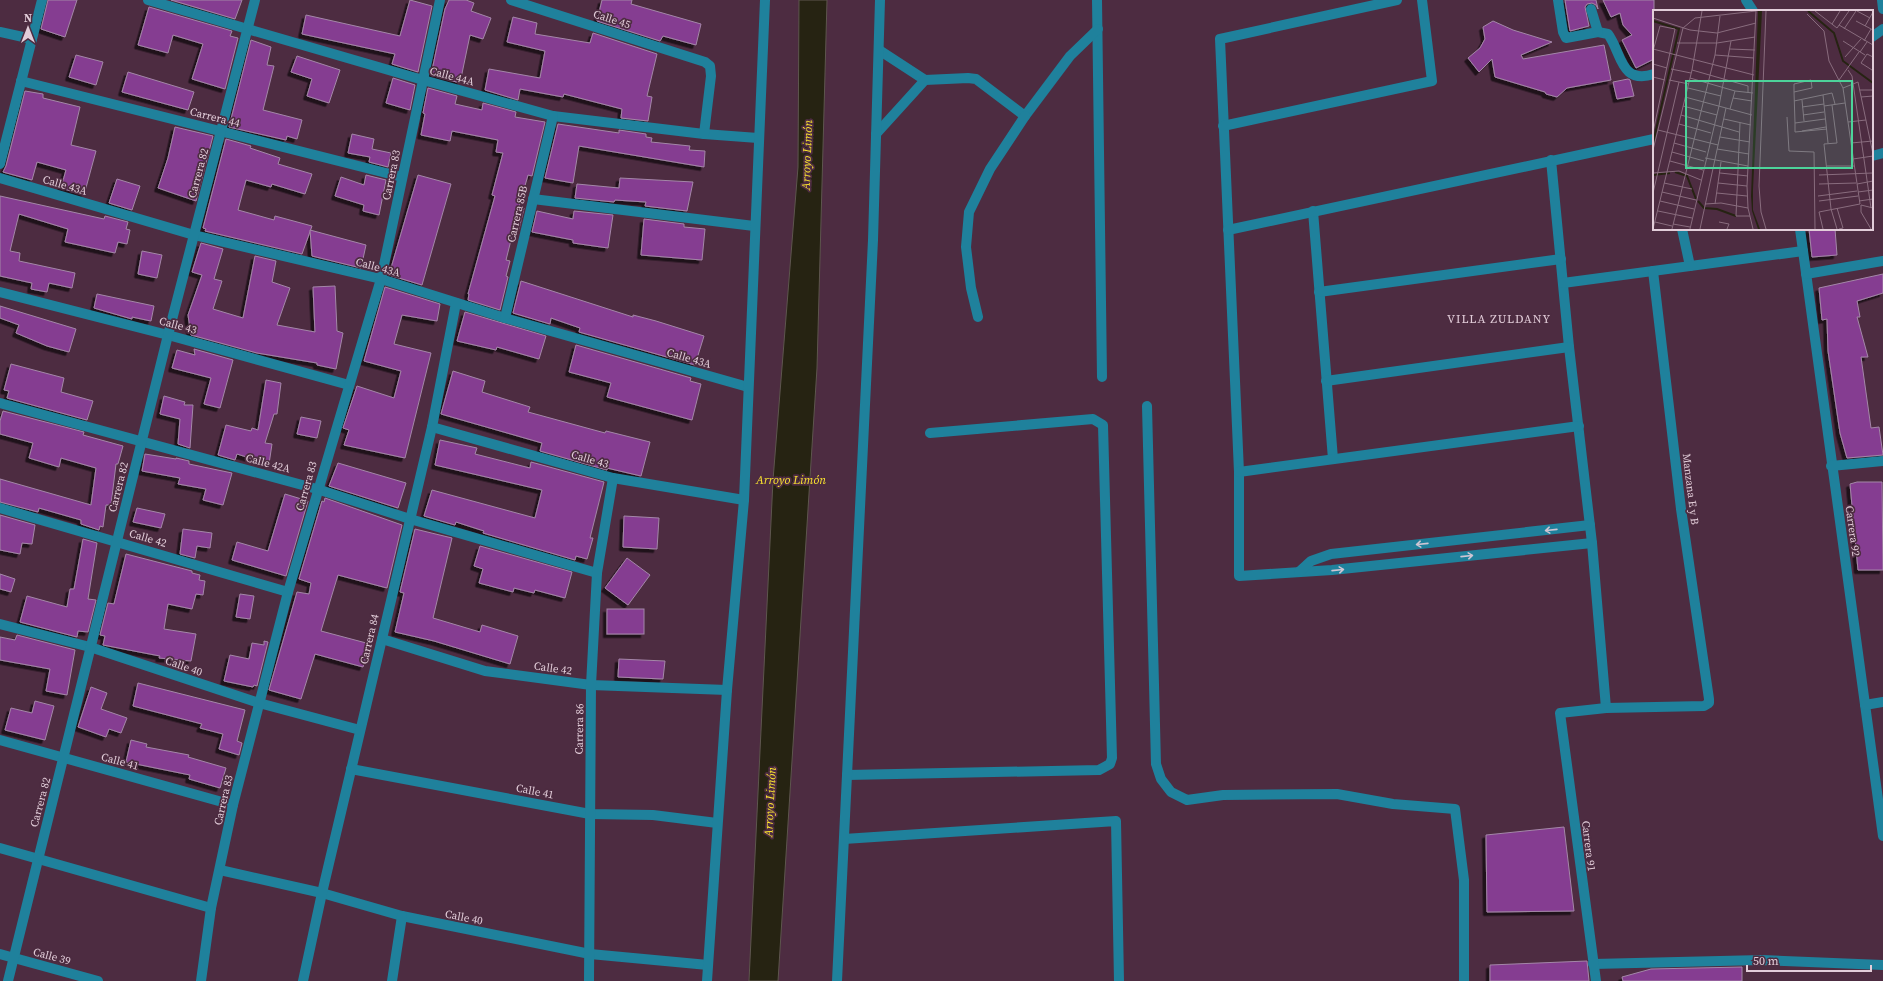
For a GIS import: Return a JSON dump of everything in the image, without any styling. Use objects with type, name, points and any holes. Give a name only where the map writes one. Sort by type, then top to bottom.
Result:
[{"type":"street","points":[[0,164],[42,0]]},
{"type":"street","name":"Calle 44A","points":[[148,0],[247,30],[553,116],[704,134],[758,138]]},
{"type":"street","name":"Carrera 82","points":[[8,981],[168,335],[255,0]]},
{"type":"street","name":"Carrera 83","points":[[201,981],[211,908],[233,805],[258,703],[288,592],[317,489],[381,279],[440,0]]},
{"type":"street","name":"Calle 45","points":[[511,0],[705,62],[710,66],[711,76],[704,134]]},
{"type":"street","points":[[707,981],[727,690],[744,500],[754,226],[765,0]]},
{"type":"street","points":[[836,981],[873,240],[880,0]]},
{"type":"street","points":[[1097,0],[1102,377]]},
{"type":"street","points":[[1397,0],[1220,39],[1239,472],[1239,576],[1332,570],[1592,543]]},
{"type":"street","points":[[1223,126],[1432,82],[1422,0]]},
{"type":"street","points":[[1558,0],[1563,32],[1566,38],[1598,32],[1608,34],[1614,41],[1623,67],[1632,74],[1645,77],[1653,74]]},
{"type":"street","points":[[1746,0],[1752,10]]},
{"type":"street","points":[[1882,0],[1883,9]]},
{"type":"street","points":[[1591,9],[1598,32]]},
{"type":"street","points":[[978,317],[971,288],[966,247],[970,212],[990,169],[1024,116],[1070,56],[1098,29]]},
{"type":"street","points":[[1873,36],[1883,29]]},
{"type":"street","points":[[0,32],[32,39]]},
{"type":"street","points":[[879,50],[925,80],[976,79],[1024,116]]},
{"type":"street","points":[[876,134],[925,80]]},
{"type":"street","name":"Carrera 44","points":[[21,82],[221,130],[402,177]]},
{"type":"street","name":"Carrera 85B","points":[[505,318],[553,116]]},
{"type":"street","points":[[1228,230],[1653,139]]},
{"type":"street","points":[[1873,156],[1883,154]]},
{"type":"street","points":[[1551,160],[1569,347],[1592,543],[1606,708]]},
{"type":"street","name":"Calle 43A","points":[[0,178],[194,235],[381,279],[505,318],[748,387]]},
{"type":"street","points":[[533,199],[754,226]]},
{"type":"street","points":[[1312,211],[1333,459]]},
{"type":"street","points":[[1682,230],[1690,266]]},
{"type":"street","name":"Carrera 92","points":[[1800,230],[1831,466],[1883,836]]},
{"type":"street","points":[[1563,283],[1803,251]]},
{"type":"street","points":[[1319,292],[1560,259]]},
{"type":"street","points":[[1806,274],[1883,261]]},
{"type":"street","name":"Manzana E y B","points":[[1606,708],[1704,706],[1709,703],[1681,509],[1653,271]]},
{"type":"street","name":"Calle 43","points":[[0,292],[168,335],[349,385]]},
{"type":"street","name":"Carrera 84","points":[[303,981],[322,893],[432,427],[456,303]]},
{"type":"street","points":[[1326,381],[1569,347]]},
{"type":"street","name":"Calle 42A","points":[[0,404],[317,489],[410,519],[597,573]]},
{"type":"street","points":[[1147,406],[1156,764],[1161,779],[1171,792],[1187,800],[1223,795],[1336,794],[1393,804],[1455,809],[1464,880],[1464,981]]},
{"type":"street","points":[[847,775],[1099,770],[1110,764],[1112,758],[1103,425],[1093,419],[930,433]]},
{"type":"street","points":[[1239,472],[1579,426]]},
{"type":"street","name":"Calle 43","points":[[432,427],[613,478],[744,500]]},
{"type":"street","points":[[1831,466],[1883,461]]},
{"type":"street","name":"Carrera 86","points":[[589,981],[591,685],[597,573],[613,478]]},
{"type":"street","name":"Calle 42","points":[[0,508],[288,592]]},
{"type":"street","points":[[1299,572],[1311,561],[1331,554],[1590,526]]},
{"type":"street","name":"Calle 40","points":[[0,624],[90,647],[258,703],[360,730]]},
{"type":"street","name":"Calle 42","points":[[382,639],[485,671],[591,685],[727,690]]},
{"type":"street","points":[[1865,705],[1883,702]]},
{"type":"street","name":"Carrera 91","points":[[1596,981],[1560,713],[1606,708]]},
{"type":"street","name":"Calle 41","points":[[0,740],[233,805]]},
{"type":"street","name":"Calle 41","points":[[351,769],[590,814],[653,815],[717,823]]},
{"type":"street","points":[[844,839],[1116,821],[1119,981]]},
{"type":"street","points":[[0,848],[211,908]]},
{"type":"street","name":"Calle 40","points":[[220,870],[322,893],[402,916],[590,954],[708,965]]},
{"type":"street","points":[[392,981],[402,916]]},
{"type":"street","name":"Calle 39","points":[[0,954],[98,981]]},
{"type":"street","points":[[1593,964],[1762,960],[1883,965]]},
{"type":"water","name":"Arroyo Limón","points":[[799,0],[827,0],[817,368],[778,981],[749,981],[773,480],[798,167]]},
{"type":"building","points":[[48,0],[77,0],[65,37],[41,29]]},
{"type":"building","points":[[171,0],[242,0],[235,19]]},
{"type":"building","points":[[410,0],[432,6],[418,72],[392,64],[395,54],[302,34],[306,15],[400,36]]},
{"type":"building","points":[[449,0],[466,0],[474,3],[471,11],[491,18],[483,39],[470,35],[460,83],[431,75],[445,9]]},
{"type":"building","points":[[602,0],[632,0],[631,4],[701,24],[696,45],[663,36],[660,41],[597,21]]},
{"type":"building","points":[[1565,0],[1596,0],[1598,9],[1596,5],[1592,3],[1587,4],[1585,7],[1589,26],[1570,31]]},
{"type":"building","points":[[1603,0],[1654,0],[1653,60],[1636,68],[1622,40],[1632,35],[1623,25],[1620,13],[1611,17]]},
{"type":"building","points":[[149,7],[232,31],[230,36],[238,38],[225,89],[192,79],[203,44],[173,35],[168,53],[138,45]]},
{"type":"building","points":[[513,17],[537,23],[535,34],[590,43],[593,33],[657,54],[647,96],[652,97],[648,121],[621,118],[622,109],[564,94],[563,97],[520,89],[518,100],[485,90],[489,69],[540,78],[545,51],[507,42]]},
{"type":"building","points":[[1493,21],[1513,30],[1552,42],[1521,55],[1523,59],[1604,45],[1611,80],[1567,88],[1557,97],[1495,77],[1492,59],[1479,72],[1468,58],[1480,48],[1485,39],[1483,27]]},
{"type":"building","points":[[251,40],[271,47],[267,65],[274,66],[263,110],[302,120],[297,139],[287,136],[286,140],[229,127]]},
{"type":"building","points":[[76,55],[103,62],[96,85],[69,77]]},
{"type":"building","points":[[297,56],[340,70],[329,103],[307,96],[312,79],[291,72]]},
{"type":"building","points":[[128,72],[194,92],[188,110],[122,92]]},
{"type":"building","points":[[393,78],[415,85],[410,110],[386,103]]},
{"type":"building","points":[[1628,79],[1630,80],[1634,96],[1617,99],[1613,82]]},
{"type":"building","points":[[428,88],[457,96],[455,104],[482,110],[483,103],[516,112],[515,117],[545,122],[532,176],[528,175],[519,207],[524,208],[519,229],[514,228],[506,260],[510,261],[506,276],[508,277],[500,310],[468,300],[468,294],[495,196],[492,195],[503,153],[496,152],[498,140],[452,131],[450,141],[421,135],[425,114],[423,113]]},
{"type":"building","points":[[25,91],[43,94],[43,98],[80,107],[71,145],[96,151],[84,195],[61,188],[66,170],[37,162],[32,180],[3,172],[6,166]]},
{"type":"building","points":[[558,124],[619,133],[619,130],[646,134],[646,137],[652,138],[651,142],[690,146],[689,150],[705,151],[704,167],[579,146],[573,183],[545,178]]},
{"type":"building","points":[[175,127],[213,136],[196,201],[158,188],[168,158]]},
{"type":"building","points":[[352,134],[374,139],[372,149],[391,153],[388,167],[369,162],[370,157],[348,153]]},
{"type":"building","points":[[226,139],[251,146],[250,148],[280,158],[278,164],[312,174],[305,194],[272,184],[271,187],[246,180],[238,210],[274,220],[275,216],[312,226],[302,254],[205,231],[206,229],[203,228]]},
{"type":"building","points":[[366,175],[386,180],[379,215],[363,211],[364,205],[335,196],[341,177],[364,185]]},
{"type":"building","points":[[418,175],[451,184],[422,285],[389,275]]},
{"type":"building","points":[[620,178],[693,182],[687,211],[645,206],[646,202],[615,200],[614,202],[575,198],[577,184],[619,188]]},
{"type":"building","points":[[117,179],[140,186],[132,210],[109,203]]},
{"type":"building","points":[[0,196],[104,219],[105,216],[128,222],[126,229],[130,230],[127,244],[118,242],[115,253],[65,242],[68,229],[19,214],[10,251],[20,253],[19,261],[75,273],[72,288],[49,283],[47,292],[31,289],[32,283],[0,276]]},
{"type":"building","points":[[537,211],[573,219],[574,211],[613,215],[608,248],[573,243],[573,240],[532,232]]},
{"type":"building","points":[[644,219],[684,224],[684,227],[705,229],[702,260],[641,255]]},
{"type":"building","points":[[310,230],[366,245],[361,268],[312,256]]},
{"type":"building","points":[[1809,230],[1835,230],[1837,255],[1812,257]]},
{"type":"building","points":[[201,243],[223,249],[214,279],[222,281],[213,309],[243,318],[255,256],[276,261],[272,282],[290,288],[277,325],[315,332],[313,287],[335,286],[337,331],[343,333],[336,369],[317,365],[317,363],[257,353],[191,335],[188,315],[202,275],[192,272]]},
{"type":"building","points":[[142,251],[162,255],[157,278],[138,274]]},
{"type":"building","points":[[1883,274],[1883,293],[1857,301],[1860,317],[1857,317],[1868,357],[1861,357],[1871,428],[1879,427],[1883,455],[1847,458],[1840,433],[1828,351],[1827,319],[1822,320],[1819,288]]},
{"type":"building","points":[[521,281],[633,317],[633,315],[656,321],[704,336],[695,365],[579,332],[580,328],[551,318],[550,324],[513,313]]},
{"type":"building","points":[[385,287],[440,304],[437,321],[402,315],[394,344],[431,353],[405,458],[344,445],[349,430],[343,428],[357,386],[394,398],[401,371],[364,361]]},
{"type":"building","points":[[97,294],[154,306],[151,321],[132,317],[132,319],[94,308]]},
{"type":"building","points":[[0,306],[76,329],[69,352],[47,346],[16,333],[19,325],[0,318]]},
{"type":"building","points":[[465,312],[546,336],[539,359],[497,347],[496,350],[457,341]]},
{"type":"building","points":[[576,345],[691,378],[690,381],[701,384],[692,420],[607,397],[611,383],[569,372]]},
{"type":"building","points":[[194,349],[233,360],[220,408],[204,404],[211,378],[172,368],[177,350],[195,355]]},
{"type":"building","points":[[11,364],[64,378],[61,392],[93,401],[87,420],[7,398],[9,391],[4,390]]},
{"type":"building","points":[[453,371],[485,381],[482,392],[530,407],[528,412],[605,433],[606,431],[650,442],[641,476],[607,468],[607,470],[540,451],[542,443],[441,414]]},
{"type":"building","points":[[266,380],[281,383],[277,414],[274,414],[265,443],[272,444],[269,464],[237,454],[235,460],[218,455],[226,425],[251,431],[252,428],[258,430]]},
{"type":"building","points":[[164,396],[185,402],[184,405],[193,405],[190,448],[178,444],[180,419],[160,414]]},
{"type":"building","points":[[3,411],[84,432],[83,435],[123,446],[118,464],[116,464],[111,505],[106,505],[103,527],[100,526],[99,530],[81,524],[81,520],[39,508],[38,512],[0,502],[0,479],[91,505],[96,468],[61,458],[59,467],[29,458],[33,443],[0,434],[0,421]]},
{"type":"building","points":[[301,417],[321,421],[317,438],[297,434]]},
{"type":"building","points":[[440,440],[477,448],[475,454],[530,468],[531,462],[604,482],[590,538],[593,538],[587,559],[576,556],[575,560],[483,533],[484,531],[456,522],[455,525],[424,516],[432,490],[535,518],[542,490],[435,465]]},
{"type":"building","points":[[145,454],[176,458],[189,461],[189,464],[232,473],[223,505],[203,500],[206,489],[178,484],[180,478],[142,471]]},
{"type":"building","points":[[338,463],[406,483],[398,508],[329,486]]},
{"type":"building","points":[[1857,482],[1882,482],[1883,570],[1858,570],[1850,484]]},
{"type":"building","points":[[285,494],[308,501],[286,576],[232,560],[237,542],[268,551]]},
{"type":"building","points":[[325,498],[402,525],[387,588],[338,575],[321,631],[370,644],[363,667],[315,654],[301,699],[269,690],[297,592],[309,594],[311,583],[299,579],[322,501],[324,502]]},
{"type":"building","points":[[137,508],[165,514],[161,528],[133,522]]},
{"type":"building","points":[[0,515],[35,525],[32,544],[22,543],[20,554],[0,550]]},
{"type":"building","points":[[624,516],[659,518],[657,549],[623,547]]},
{"type":"building","points":[[183,529],[212,533],[210,548],[197,546],[195,558],[180,554]]},
{"type":"building","points":[[415,529],[452,538],[433,618],[480,632],[482,625],[518,636],[510,664],[434,641],[395,632],[404,593],[400,592]]},
{"type":"building","points":[[83,539],[97,543],[88,599],[96,600],[88,632],[78,631],[77,637],[20,622],[27,596],[67,607],[70,589],[74,589]]},
{"type":"building","points":[[480,546],[572,572],[565,598],[535,590],[534,593],[514,588],[513,592],[479,583],[483,569],[474,566]]},
{"type":"building","points":[[126,554],[192,571],[192,573],[200,575],[199,580],[205,581],[203,595],[196,594],[192,609],[168,604],[164,629],[196,634],[191,661],[159,658],[160,656],[103,645],[105,636],[100,635],[108,603],[114,604]]},
{"type":"building","points":[[627,558],[650,575],[628,605],[605,588]]},
{"type":"building","points":[[0,574],[15,579],[11,592],[0,589]]},
{"type":"building","points":[[240,594],[254,596],[250,619],[236,617]]},
{"type":"building","points":[[607,609],[644,609],[644,634],[607,634]]},
{"type":"building","points":[[17,635],[75,650],[67,695],[46,691],[50,669],[0,660],[0,637],[15,640]]},
{"type":"building","points":[[264,641],[268,642],[257,686],[254,685],[253,687],[224,681],[230,655],[249,659],[252,643],[264,645]]},
{"type":"building","points":[[619,659],[665,661],[663,679],[618,677]]},
{"type":"building","points":[[138,683],[245,710],[237,741],[242,743],[239,755],[219,749],[223,734],[200,728],[202,724],[133,706]]},
{"type":"building","points":[[91,687],[107,693],[101,709],[127,718],[121,733],[109,729],[106,737],[78,727]]},
{"type":"building","points":[[35,701],[54,706],[45,740],[5,730],[11,708],[32,713]]},
{"type":"building","points":[[131,740],[147,744],[146,747],[189,755],[188,757],[226,768],[220,788],[189,779],[190,775],[126,762]]},
{"type":"building","points":[[1564,827],[1574,911],[1487,912],[1486,835]]},
{"type":"building","points":[[1587,961],[1589,981],[1490,981],[1490,965]]},
{"type":"building","points":[[1742,967],[1742,981],[1623,981],[1622,977],[1651,969]]},
{"type":"district","name":"VILLA ZULDANY","points":[[1499,319]]}]
